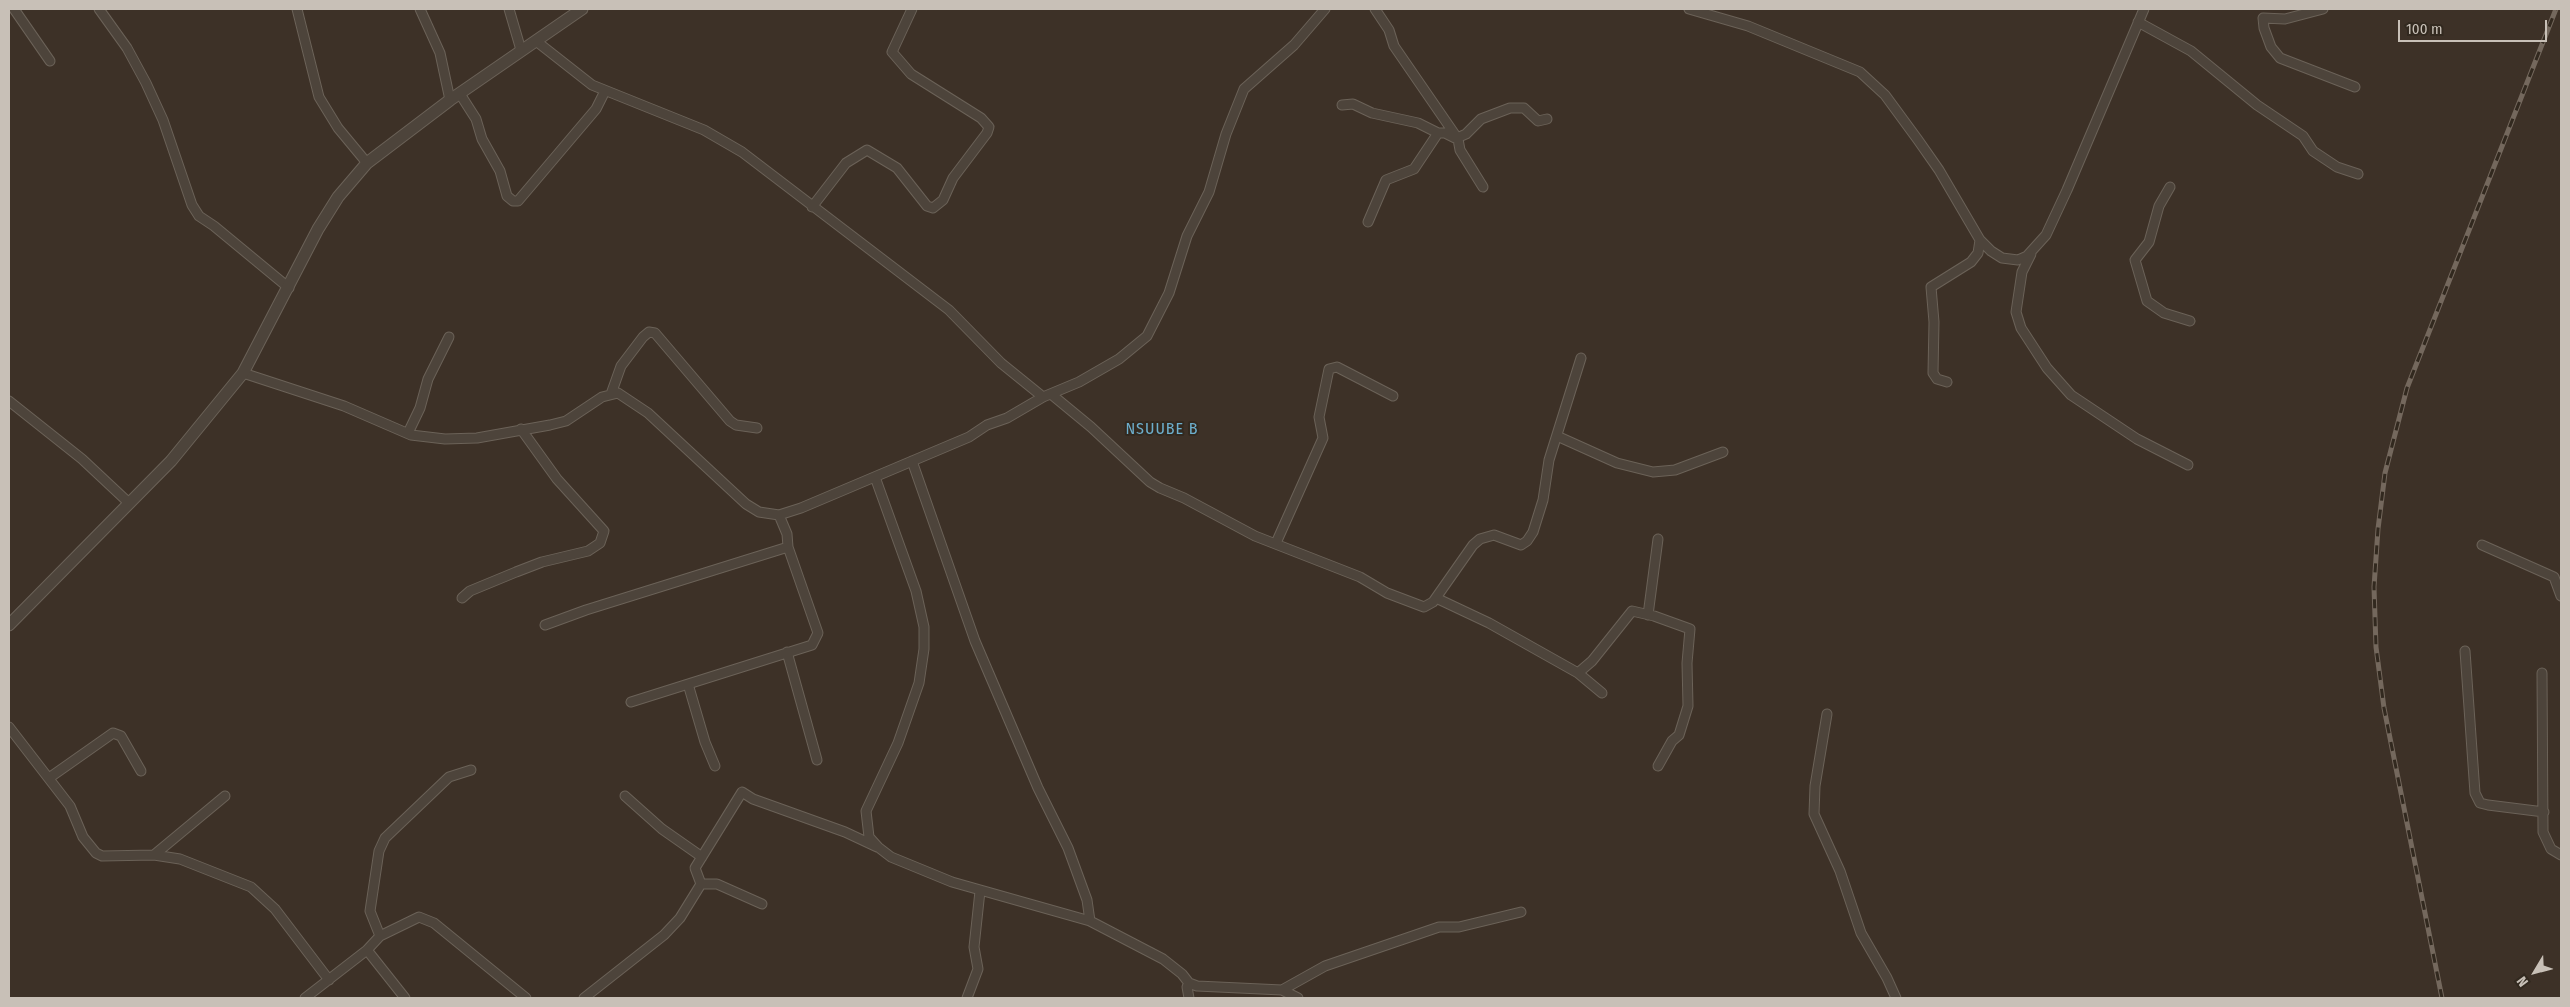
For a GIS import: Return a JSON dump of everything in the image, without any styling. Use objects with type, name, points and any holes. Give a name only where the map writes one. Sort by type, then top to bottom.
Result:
[{"type":"street","points":[[14,9],[50,61]]},
{"type":"street","points":[[99,9],[127,48],[146,84],[163,120],[192,205],[199,216],[214,226],[289,288]]},
{"type":"street","points":[[297,9],[319,97],[338,128],[367,163]]},
{"type":"street","points":[[420,9],[440,53],[455,97],[476,120],[482,139],[500,172],[507,196],[513,201],[518,201],[596,109],[605,91]]},
{"type":"street","points":[[509,9],[521,50]]},
{"type":"street","points":[[9,625],[171,461],[243,373],[289,288],[318,229],[338,197],[367,163],[455,97],[582,9]]},
{"type":"street","points":[[812,207],[846,163],[867,150],[897,168],[927,206],[933,208],[942,200],[953,178],[987,133],[989,127],[981,118],[911,74],[892,52],[912,9]]},
{"type":"street","points":[[243,373],[344,406],[421,438],[478,438],[566,421],[602,397],[611,394],[624,396],[648,414],[746,504],[759,512],[779,514],[801,508],[969,437],[987,425],[1007,418],[1047,395],[1078,382],[1119,359],[1147,336],[1169,293],[1187,236],[1209,192],[1226,134],[1244,89],[1294,45],[1325,9]]},
{"type":"street","points":[[1375,9],[1389,30],[1394,46],[1457,139],[1460,150],[1483,186]]},
{"type":"street","points":[[1689,9],[1748,26],[1860,72],[1885,96],[1918,140],[1939,170],[1980,240],[1991,251],[2010,260],[2018,260],[2032,251]]},
{"type":"street","points":[[2144,9],[2067,190],[2046,235],[2032,251],[2022,272],[2016,312],[2020,328],[2047,368],[2071,394],[2137,439],[2188,465]]},
{"type":"street","points":[[2322,9],[2285,19],[2263,18],[2264,28],[2271,47],[2280,58],[2327,78],[2355,86]]},
{"type":"street","points":[[2138,22],[2191,51],[2257,105],[2303,136],[2313,150],[2337,166],[2358,174]]},
{"type":"street","points":[[536,40],[580,77],[605,91],[661,111],[724,140],[949,310],[1001,362],[1091,427],[1150,482],[1255,536],[1360,577],[1387,593],[1420,606],[1428,605],[1436,598],[1473,545],[1480,539],[1494,536],[1517,545],[1527,541],[1539,515],[1548,467],[1581,358]]},
{"type":"street","points":[[1342,105],[1353,104],[1380,116],[1418,124],[1457,139]]},
{"type":"street","points":[[1457,139],[1466,134],[1481,119],[1510,108],[1524,108],[1538,121],[1547,119]]},
{"type":"street","points":[[1368,222],[1386,180],[1414,169],[1438,133]]},
{"type":"street","points":[[2170,187],[2159,206],[2149,242],[2135,260],[2147,300],[2164,313],[2190,321]]},
{"type":"street","points":[[1947,382],[1937,379],[1933,374],[1934,322],[1932,287],[1971,262],[1978,253],[1980,240]]},
{"type":"street","points":[[611,394],[621,366],[643,336],[649,332],[655,333],[730,421],[736,425],[757,428]]},
{"type":"street","points":[[408,434],[420,408],[428,379],[449,337]]},
{"type":"street","points":[[1276,544],[1322,438],[1319,416],[1330,368],[1337,367],[1393,396]]},
{"type":"street","points":[[11,406],[82,459],[129,503]]},
{"type":"street","points":[[462,598],[470,591],[542,562],[588,551],[600,543],[604,532],[557,480],[521,429]]},
{"type":"street","points":[[1557,436],[1617,463],[1653,472],[1675,470],[1723,452]]},
{"type":"street","points":[[912,461],[976,641],[1038,788],[1068,848],[1087,900],[1090,920]]},
{"type":"street","points":[[875,477],[916,591],[924,627],[924,649],[919,683],[898,742],[866,811],[869,837],[891,857],[952,882],[1090,920],[1162,959],[1182,974],[1189,983],[1203,988],[1282,990],[1298,998]]},
{"type":"street","points":[[631,702],[812,645],[818,633],[788,547],[787,534],[779,514]]},
{"type":"street","points":[[1648,615],[1658,539]]},
{"type":"street","points":[[2482,544],[2554,577],[2561,596]]},
{"type":"street","points":[[545,625],[586,610],[788,547]]},
{"type":"street","points":[[1436,598],[1489,623],[1578,673],[1602,693]]},
{"type":"street","points":[[1578,673],[1592,661],[1632,611],[1690,629],[1687,662],[1688,706],[1679,736],[1672,741],[1658,766]]},
{"type":"street","points":[[2465,651],[2475,793],[2480,802],[2488,806],[2544,812]]},
{"type":"street","points":[[787,652],[817,760]]},
{"type":"street","points":[[2542,673],[2543,832],[2551,849],[2561,855]]},
{"type":"street","points":[[688,684],[705,742],[715,766]]},
{"type":"street","points":[[1827,714],[1814,791],[1814,814],[1840,871],[1861,933],[1887,978],[1896,998]]},
{"type":"street","points":[[9,727],[70,806],[83,837],[96,853],[102,856],[154,855],[200,865],[251,888],[275,909],[329,980]]},
{"type":"street","points":[[49,778],[114,733],[121,736],[141,771]]},
{"type":"street","points":[[380,936],[370,911],[379,851],[385,838],[449,777],[471,770]]},
{"type":"street","points":[[701,884],[695,868],[742,792],[753,799],[817,821],[878,847]]},
{"type":"street","points":[[154,855],[225,796]]},
{"type":"street","points":[[625,796],[662,829],[702,857]]},
{"type":"street","points":[[701,884],[717,884],[762,904]]},
{"type":"street","points":[[584,998],[664,935],[680,918],[701,884]]},
{"type":"street","points":[[967,998],[978,969],[974,947],[980,890]]},
{"type":"street","points":[[1282,990],[1325,966],[1439,927],[1459,927],[1522,912]]},
{"type":"street","points":[[306,998],[367,950],[380,936],[419,917],[434,923],[526,998]]},
{"type":"street","points":[[367,950],[405,998]]},
{"type":"street","points":[[1189,983],[1187,987],[1190,998]]},
{"type":"railway","points":[[2442,998],[2384,708],[2376,647],[2374,587],[2378,529],[2385,473],[2407,388],[2556,9]]},
{"type":"district","name":"NSUUBE B","points":[[1162,430]]}]
